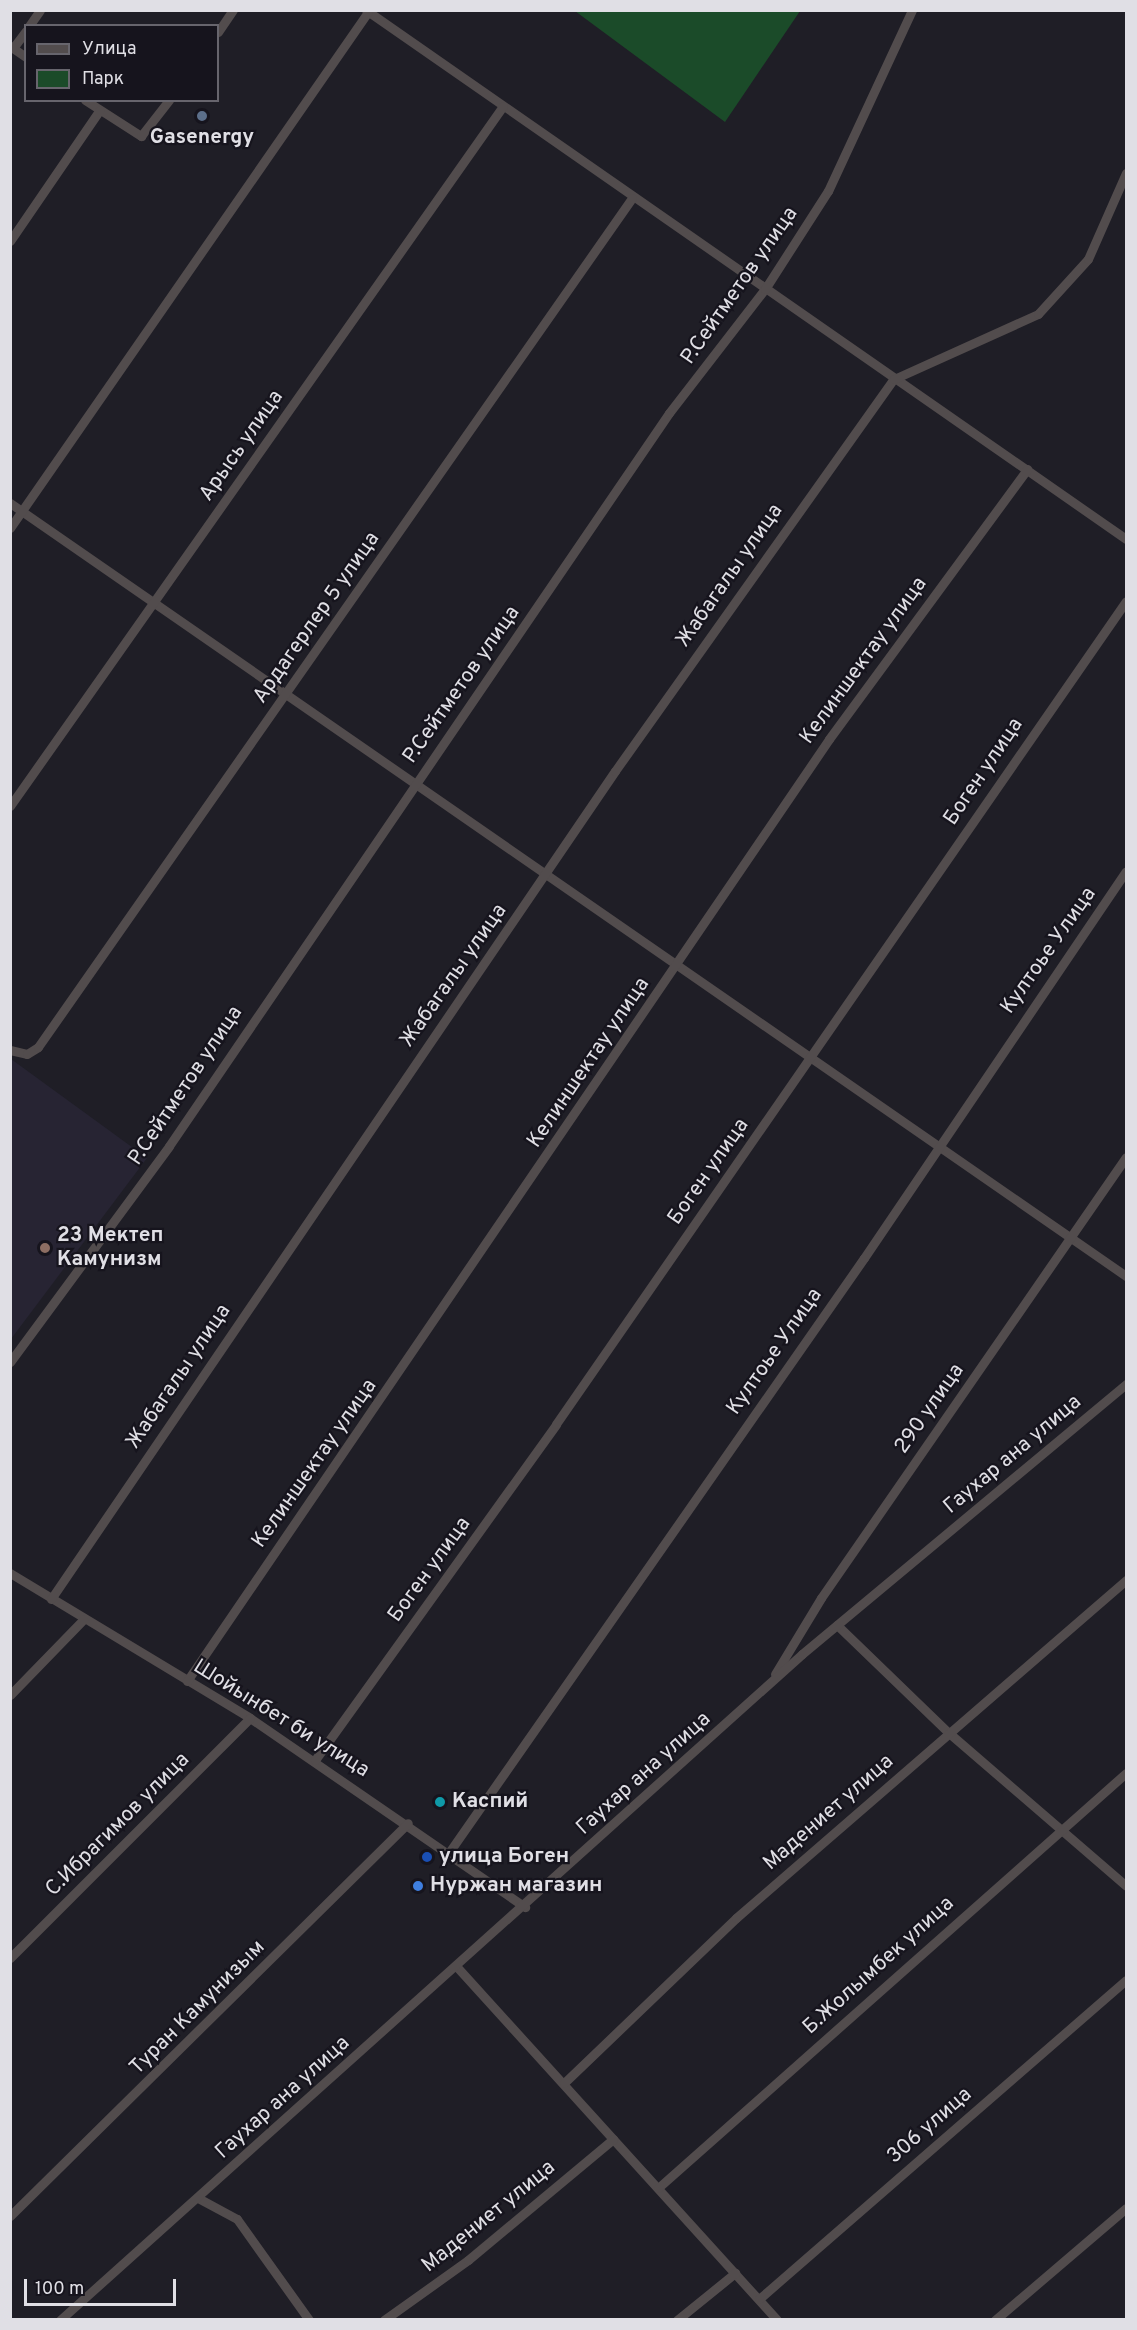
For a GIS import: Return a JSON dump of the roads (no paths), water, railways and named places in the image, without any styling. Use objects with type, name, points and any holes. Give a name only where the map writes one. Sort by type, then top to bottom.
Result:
[{"type":"street","points":[[30,24],[40,10]]},
{"type":"street","points":[[219,31],[233,10]]},
{"type":"street","name":"Р.Сейтметов улица","points":[[10,1362],[169,1146],[413,785],[669,413],[765,289],[828,191],[912,10]]},
{"type":"street","points":[[10,528],[367,11],[632,198],[1126,539]]},
{"type":"street","points":[[12,47],[24,33]]},
{"type":"street","points":[[88,102],[141,136],[167,102]]},
{"type":"street","name":"Арысь улица","points":[[10,806],[503,106]]},
{"type":"street","points":[[10,241],[99,111]]},
{"type":"street","points":[[894,379],[1038,314],[1088,259],[1126,173]]},
{"type":"street","name":"Ардагерлер 5 улица","points":[[10,1050],[27,1054],[38,1047],[632,198]]},
{"type":"street","name":"Жабагалы улица","points":[[51,1599],[544,877],[894,379]]},
{"type":"street","name":"Келиншектау улица","points":[[187,1681],[829,739],[1027,469]]},
{"type":"street","points":[[10,504],[544,877],[676,964],[809,1061],[1126,1276]]},
{"type":"street","name":"Боген улица","points":[[315,1760],[809,1061],[1126,601]]},
{"type":"street","name":"Култоье Улица","points":[[450,1851],[1126,871]]},
{"type":"street","name":"290 улица","points":[[769,1684],[821,1598],[1126,1157]]},
{"type":"street","name":"Гаухар ана улица","points":[[60,2319],[525,1907],[769,1684],[1126,1384]]},
{"type":"street","name":"Шойынбет би улица","points":[[10,1573],[83,1620],[250,1718],[315,1760],[450,1851],[525,1907]]},
{"type":"street","name":"Мадениет улица","points":[[564,2083],[735,1918],[1126,1580]]},
{"type":"street","points":[[10,1695],[83,1620]]},
{"type":"street","points":[[837,1625],[950,1733],[1063,1827],[1126,1886]]},
{"type":"street","name":"С.Ибрагимов улица","points":[[10,1958],[250,1718]]},
{"type":"street","name":"Б.Жолымбек улица","points":[[658,2188],[1126,1773]]},
{"type":"street","name":"Туран Камунизым","points":[[10,2216],[408,1823]]},
{"type":"street","points":[[457,1967],[777,2319]]},
{"type":"street","name":"306 улица","points":[[759,2299],[1126,1980]]},
{"type":"street","name":"Мадениет улица","points":[[384,2319],[468,2260],[613,2139]]},
{"type":"street","points":[[198,2198],[237,2219],[309,2319]]},
{"type":"street","points":[[995,2319],[1126,2208]]},
{"type":"street","points":[[677,2319],[735,2273]]},
{"type":"place","name":"Gasenergy","points":[[202,116]]},
{"type":"place","name":"23 Мектеп Камунизм","points":[[45,1248]]},
{"type":"place","name":"Каспий","points":[[440,1802]]},
{"type":"place","name":"улица Боген","points":[[427,1857]]},
{"type":"place","name":"Нуржан магазин","points":[[418,1886]]}]
